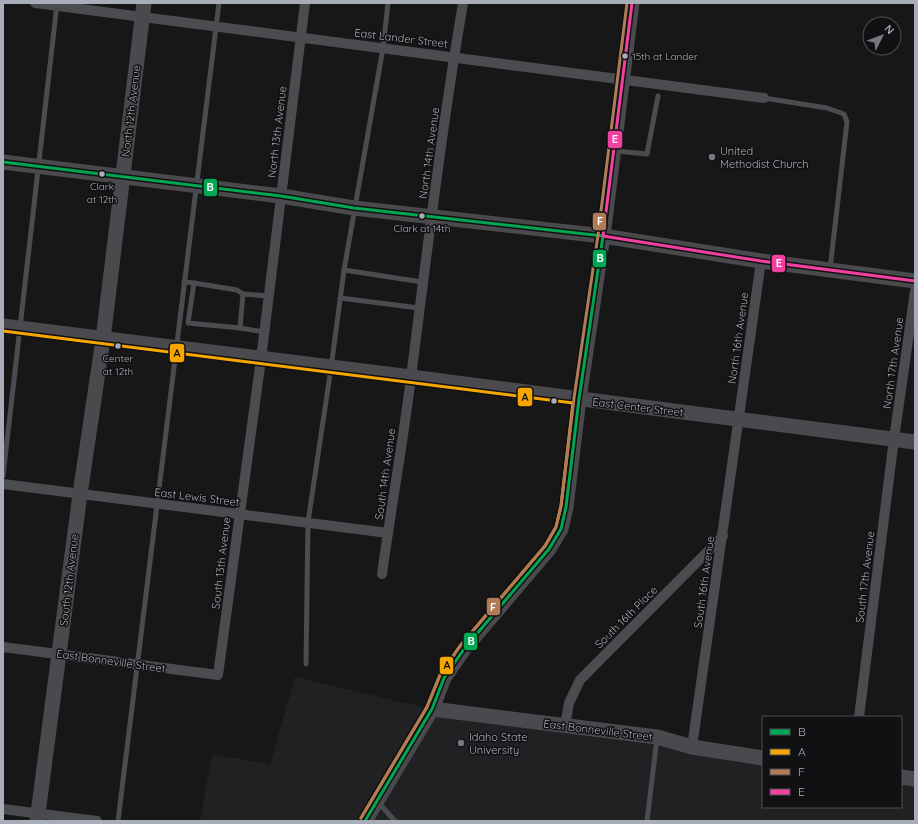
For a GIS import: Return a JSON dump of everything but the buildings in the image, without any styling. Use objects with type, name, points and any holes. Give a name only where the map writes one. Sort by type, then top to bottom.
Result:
[{"type":"street","name":"East Lander Street","points":[[35,3],[143,10],[216,26],[764,98]]},
{"type":"street","name":"North 13th Avenue","points":[[261,359],[305,3]]},
{"type":"street","name":"North 14th Avenue","points":[[411,377],[422,282],[463,3]]},
{"type":"street","points":[[365,821],[432,709],[444,678],[464,650],[550,549],[561,529],[566,507],[579,399],[603,236],[632,3]]},
{"type":"street","name":"North 12th Avenue","points":[[103,339],[143,10]]},
{"type":"street","points":[[3,162],[281,196],[354,208],[432,218],[603,236],[761,261],[915,281]]},
{"type":"street","name":"North 16th Avenue","points":[[738,419],[761,261]]},
{"type":"street","name":"North 17th Avenue","points":[[894,439],[915,291]]},
{"type":"street","name":"East Center Street","points":[[3,326],[915,442]]},
{"type":"street","name":"South 12th Avenue","points":[[37,817],[60,654],[80,494],[103,339]]},
{"type":"street","name":"South 13th Avenue","points":[[218,675],[261,359]]},
{"type":"street","name":"South 14th Avenue","points":[[382,574],[411,377]]},
{"type":"street","name":"South 16th Avenue","points":[[692,748],[723,536],[738,419]]},
{"type":"street","name":"South 17th Avenue","points":[[859,716],[894,439]]},
{"type":"street","name":"East Lewis Street","points":[[3,484],[388,533]]},
{"type":"street","name":"South 16th Place","points":[[565,726],[569,703],[580,680],[723,536]]},
{"type":"street","name":"East Bonneville Street","points":[[3,647],[218,675]]},
{"type":"street","name":"East Bonneville Street","points":[[432,709],[657,737],[692,748],[762,758]]},
{"type":"street","points":[[902,777],[915,779]]},
{"type":"street","points":[[3,808],[37,817],[97,821]]},
{"type":"lane","points":[[118,821],[175,348],[219,3]]},
{"type":"lane","points":[[306,664],[308,522],[344,270],[383,48],[388,3]]},
{"type":"lane","points":[[3,476],[57,4]]},
{"type":"lane","points":[[614,151],[647,154],[658,96]]},
{"type":"lane","points":[[764,98],[827,108],[844,114],[847,122],[830,270]]},
{"type":"lane","points":[[344,270],[422,282]]},
{"type":"lane","points":[[184,282],[237,290],[243,294],[268,296]]},
{"type":"lane","points":[[194,283],[188,323],[264,332]]},
{"type":"lane","points":[[240,328],[243,294]]},
{"type":"lane","points":[[340,298],[419,308]]},
{"type":"lane","points":[[647,821],[657,737]]},
{"type":"lane","points":[[377,801],[395,821]]},
{"type":"shaded area","name":"Idaho State University","points":[[295,677],[432,709],[563,733],[762,759],[762,808],[902,808],[902,777],[915,779],[915,821],[200,821],[212,754],[270,764]]},
{"type":"transit line","name":"F","points":[[361,818],[427,707],[440,675],[460,646],[545,546],[556,527],[561,506],[574,398],[598,235],[627,3]]},
{"type":"transit line","name":"E","points":[[632,3],[603,236],[761,261],[915,281]]},
{"type":"transit line","name":"B","points":[[3,162],[281,196],[354,208],[603,236],[579,399],[566,507],[561,529],[549,549],[464,649],[444,678],[432,709],[365,821]]},
{"type":"transit line","name":"A","points":[[3,331],[573,403],[561,506],[556,527],[545,546],[460,646],[440,675],[427,707],[361,818]]},
{"type":"place","name":"15th at Lander","points":[[625,56]]},
{"type":"place","name":"United Methodist Church","points":[[712,157]]},
{"type":"place","name":"Clark at 12th","points":[[102,174]]},
{"type":"place","name":"Clark at 14th","points":[[422,216]]},
{"type":"place","name":"Center at 12th","points":[[118,346]]},
{"type":"place","name":"Idaho State University","points":[[461,743]]}]
